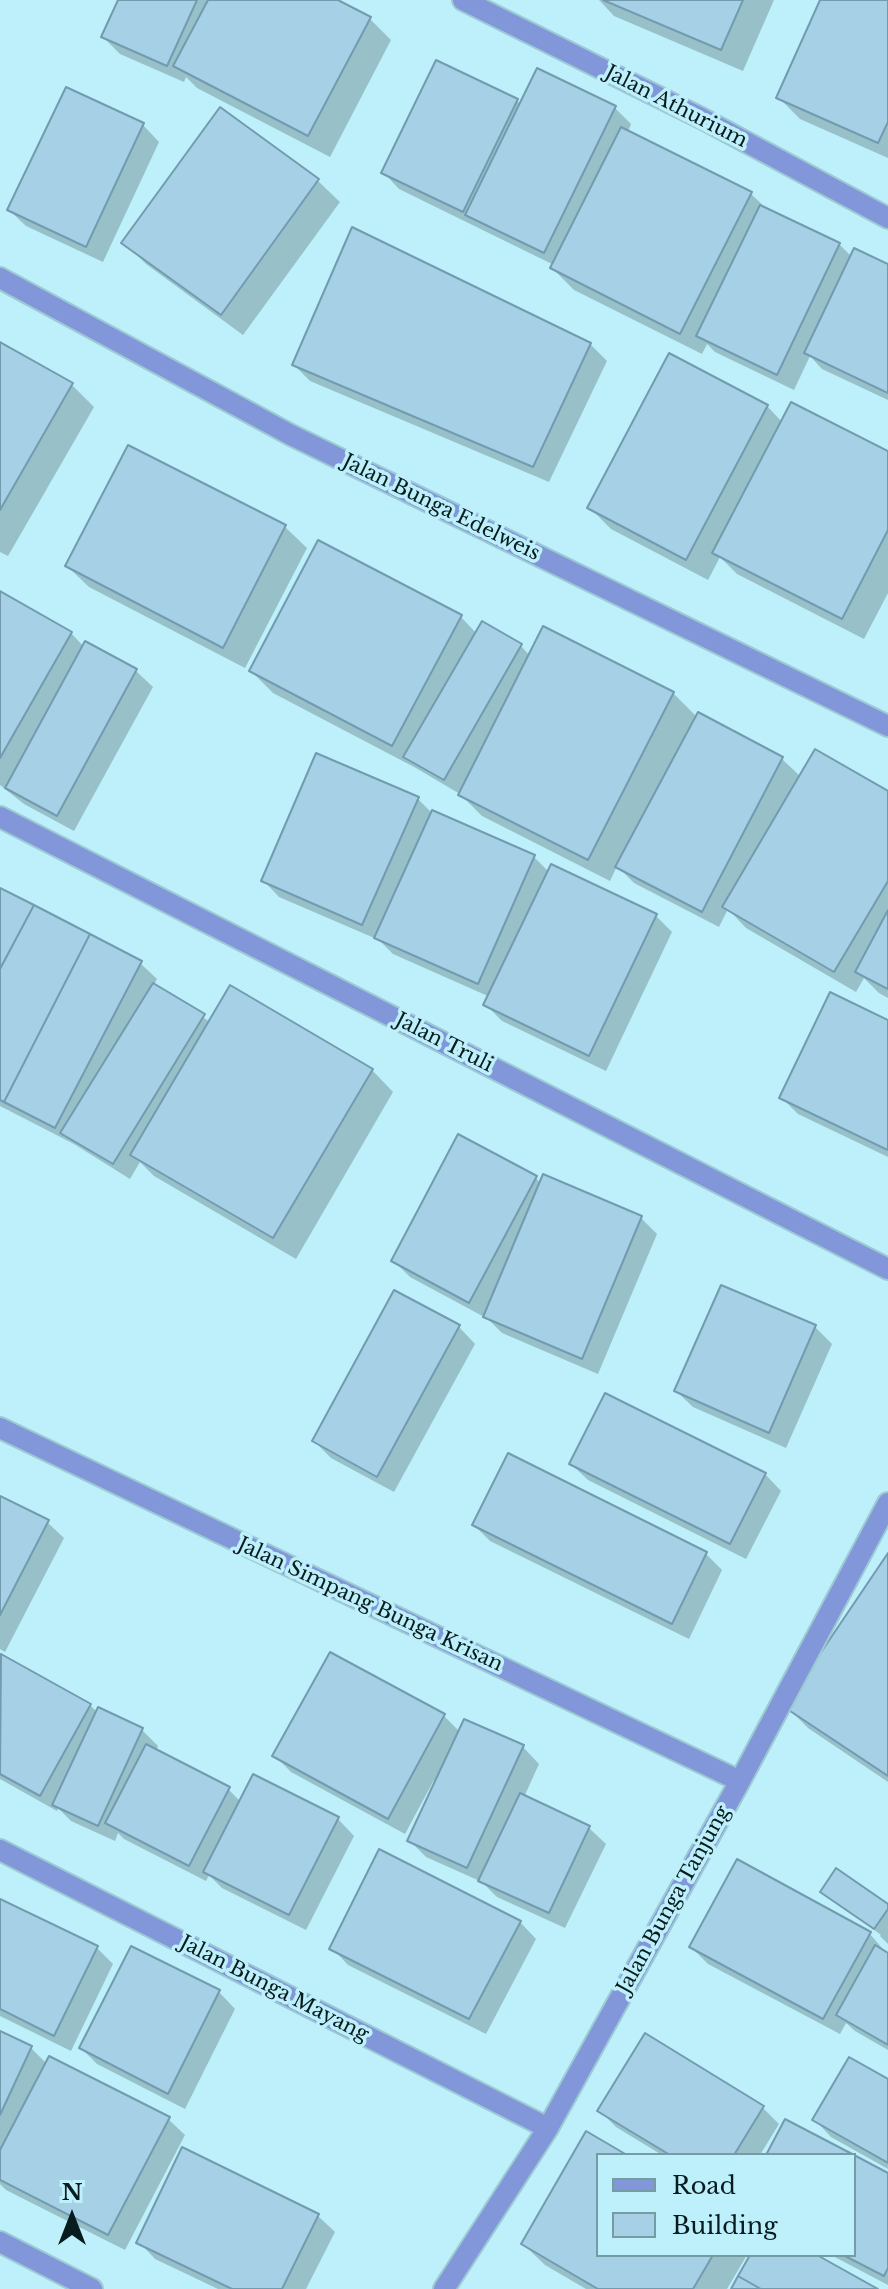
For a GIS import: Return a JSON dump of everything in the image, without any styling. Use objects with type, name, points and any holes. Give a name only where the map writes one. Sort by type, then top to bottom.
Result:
[{"type":"street","name":"Jalan Athurium","points":[[463,0],[703,119],[888,218]]},
{"type":"street","name":"Jalan Bunga Edelweis","points":[[0,278],[291,435],[888,726]]},
{"type":"street","name":"Jalan Truli","points":[[0,817],[888,1269]]},
{"type":"street","name":"Jalan Simpang Bunga Krisan","points":[[0,1428],[740,1781]]},
{"type":"street","name":"Jalan Bunga Tanjung","points":[[448,2288],[548,2128],[740,1781],[888,1503]]},
{"type":"street","name":"Jalan Bunga Mayang","points":[[0,1850],[548,2128]]},
{"type":"street","points":[[0,2242],[92,2289]]},
{"type":"building","points":[[118,0],[197,0],[167,66],[101,37]]},
{"type":"building","points":[[208,0],[338,0],[371,17],[308,136],[173,66]]},
{"type":"building","points":[[603,0],[743,0],[721,50]]},
{"type":"building","points":[[820,0],[888,0],[888,122],[878,143],[776,98]]},
{"type":"building","points":[[436,60],[518,99],[463,212],[381,173]]},
{"type":"building","points":[[537,68],[616,106],[544,253],[465,215]]},
{"type":"building","points":[[66,87],[144,123],[86,247],[7,210]]},
{"type":"building","points":[[220,107],[319,179],[221,315],[121,243]]},
{"type":"building","points":[[621,127],[752,192],[680,334],[550,268]]},
{"type":"building","points":[[760,205],[840,243],[777,375],[696,336]]},
{"type":"building","points":[[352,227],[591,343],[533,467],[292,365]]},
{"type":"building","points":[[854,248],[888,264],[888,393],[804,353]]},
{"type":"building","points":[[0,342],[73,383],[0,510]]},
{"type":"building","points":[[669,353],[768,405],[686,560],[587,508]]},
{"type":"building","points":[[791,402],[888,451],[888,530],[842,619],[712,553]]},
{"type":"building","points":[[128,445],[286,525],[223,648],[65,566]]},
{"type":"building","points":[[318,540],[462,615],[392,746],[249,671]]},
{"type":"building","points":[[0,591],[72,632],[0,758]]},
{"type":"building","points":[[482,621],[522,644],[444,780],[403,757]]},
{"type":"building","points":[[543,626],[674,692],[588,860],[458,795]]},
{"type":"building","points":[[85,641],[137,669],[57,816],[5,788]]},
{"type":"building","points":[[698,712],[783,757],[702,912],[615,867]]},
{"type":"building","points":[[815,749],[888,791],[888,881],[834,972],[722,907]]},
{"type":"building","points":[[316,753],[419,797],[362,925],[261,881]]},
{"type":"building","points":[[432,810],[535,855],[478,984],[374,938]]},
{"type":"building","points":[[551,864],[657,914],[589,1056],[483,1005]]},
{"type":"building","points":[[0,888],[34,905],[0,969]]},
{"type":"building","points":[[34,905],[90,934],[4,1102],[0,1100],[0,969]]},
{"type":"building","points":[[888,910],[888,989],[855,972]]},
{"type":"building","points":[[90,934],[142,961],[55,1128],[4,1102]]},
{"type":"building","points":[[153,983],[205,1014],[113,1164],[60,1133]]},
{"type":"building","points":[[230,985],[373,1069],[273,1238],[130,1155]]},
{"type":"building","points":[[830,992],[888,1020],[888,1150],[779,1098]]},
{"type":"building","points":[[458,1134],[537,1176],[469,1303],[391,1261]]},
{"type":"building","points":[[543,1174],[642,1216],[582,1359],[483,1317]]},
{"type":"building","points":[[721,1285],[816,1325],[769,1433],[674,1391]]},
{"type":"building","points":[[394,1290],[460,1325],[377,1477],[312,1441]]},
{"type":"building","points":[[605,1393],[766,1473],[730,1544],[569,1464]]},
{"type":"building","points":[[508,1453],[707,1552],[672,1624],[472,1525]]},
{"type":"building","points":[[0,1496],[49,1520],[0,1615]]},
{"type":"building","points":[[888,1553],[888,1776],[784,1707]]},
{"type":"building","points":[[330,1652],[445,1714],[388,1819],[272,1756]]},
{"type":"building","points":[[1,1654],[91,1704],[40,1796],[0,1774]]},
{"type":"building","points":[[98,1707],[143,1728],[98,1826],[52,1805]]},
{"type":"building","points":[[464,1719],[524,1745],[467,1868],[407,1841]]},
{"type":"building","points":[[146,1744],[230,1787],[189,1866],[105,1823]]},
{"type":"building","points":[[253,1774],[339,1817],[289,1915],[203,1872]]},
{"type":"building","points":[[520,1793],[590,1826],[549,1913],[478,1881]]},
{"type":"building","points":[[379,1849],[521,1921],[469,2019],[329,1949]]},
{"type":"building","points":[[737,1859],[871,1932],[823,2019],[689,1947]]},
{"type":"building","points":[[836,1868],[888,1904],[888,1909],[874,1929],[820,1892]]},
{"type":"building","points":[[0,1899],[98,1946],[54,2036],[0,2009]]},
{"type":"building","points":[[875,1945],[888,1953],[888,2045],[836,2015]]},
{"type":"building","points":[[131,1946],[220,1990],[168,2094],[79,2048]]},
{"type":"building","points":[[0,2031],[32,2046],[0,2115]]},
{"type":"building","points":[[645,2033],[764,2106],[735,2153],[667,2153],[597,2111]]},
{"type":"building","points":[[49,2056],[170,2117],[108,2235],[0,2180],[0,2150]]},
{"type":"building","points":[[849,2057],[888,2079],[888,2163],[812,2120]]},
{"type":"building","points":[[785,2119],[850,2153],[767,2153]]},
{"type":"building","points":[[586,2131],[624,2153],[596,2153],[596,2257],[712,2257],[693,2289],[598,2289],[521,2244]]},
{"type":"building","points":[[182,2147],[319,2214],[282,2289],[232,2289],[136,2243]]},
{"type":"building","points":[[856,2156],[888,2173],[888,2268],[884,2276],[847,2257],[856,2257]]},
{"type":"building","points":[[749,2257],[821,2257],[878,2289],[761,2289],[738,2276]]},
{"type":"building","points":[[738,2276],[761,2289],[731,2289]]}]
